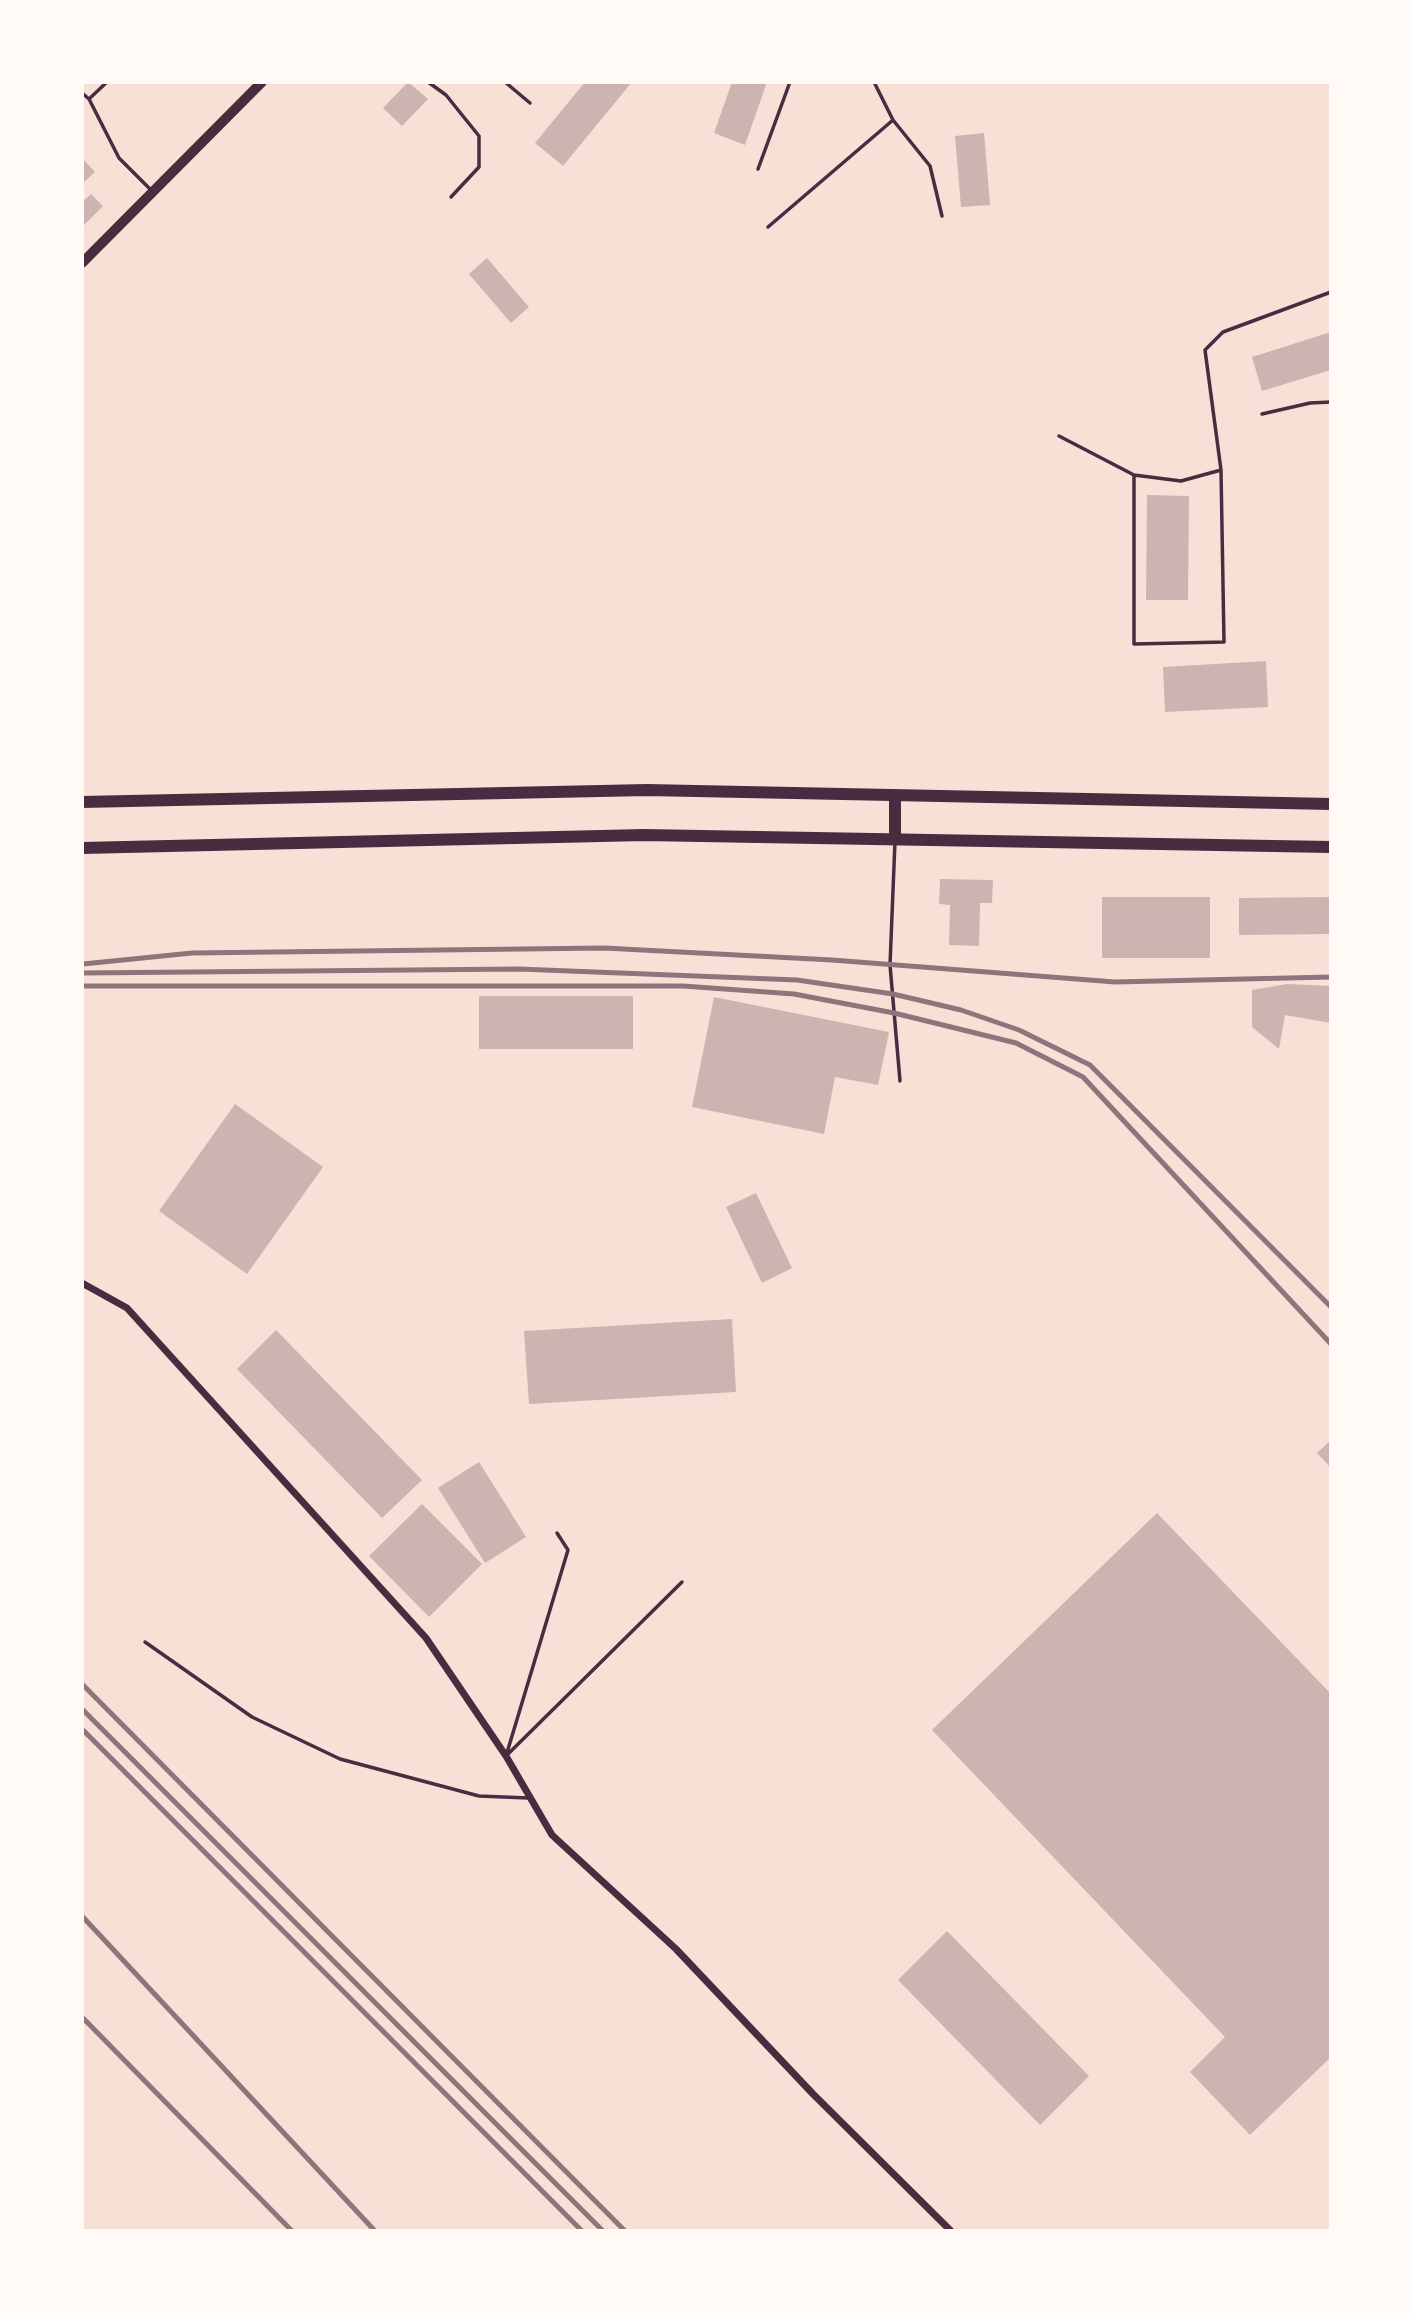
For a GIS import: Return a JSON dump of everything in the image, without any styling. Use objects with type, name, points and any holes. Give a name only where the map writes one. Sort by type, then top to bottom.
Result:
[{"type":"main road","points":[[82,802],[647,790],[1331,804]]},
{"type":"main road","points":[[895,796],[895,839]]},
{"type":"main road","points":[[82,848],[644,835],[1331,847]]},
{"type":"street","points":[[82,263],[262,82]]},
{"type":"street","points":[[82,1283],[127,1308],[426,1638],[506,1756],[552,1835],[676,1949],[813,2094],[951,2231]]},
{"type":"lane","points":[[89,99],[107,82]]},
{"type":"lane","points":[[428,82],[446,95],[479,136],[479,167],[451,197]]},
{"type":"lane","points":[[505,82],[530,103]]},
{"type":"lane","points":[[758,169],[790,82]]},
{"type":"lane","points":[[874,82],[893,120],[930,166],[942,216]]},
{"type":"lane","points":[[82,93],[89,99],[119,158],[153,191]]},
{"type":"lane","points":[[768,227],[893,120]]},
{"type":"lane","points":[[1134,475],[1135,643],[1224,642],[1221,470],[1205,350],[1223,332],[1331,292]]},
{"type":"lane","points":[[1262,414],[1310,403],[1331,402]]},
{"type":"lane","points":[[1059,436],[1134,475],[1181,481],[1221,470]]},
{"type":"lane","points":[[895,839],[890,965],[900,1081]]},
{"type":"lane","points":[[506,1756],[568,1550],[557,1533]]},
{"type":"lane","points":[[506,1756],[682,1582]]},
{"type":"lane","points":[[145,1642],[252,1717],[340,1759],[479,1796],[530,1798]]},
{"type":"building","points":[[408,82],[428,99],[402,126],[383,108]]},
{"type":"building","points":[[585,82],[632,82],[563,166],[535,143]]},
{"type":"building","points":[[732,82],[767,82],[745,145],[714,133]]},
{"type":"building","points":[[984,133],[990,205],[961,207],[955,136]]},
{"type":"building","points":[[82,158],[95,172],[82,184]]},
{"type":"building","points":[[91,194],[103,206],[82,227],[82,202]]},
{"type":"building","points":[[487,258],[529,307],[511,323],[469,274]]},
{"type":"building","points":[[1331,332],[1331,370],[1262,391],[1252,357]]},
{"type":"building","points":[[1147,495],[1189,496],[1188,600],[1146,600]]},
{"type":"building","points":[[1266,661],[1268,707],[1165,712],[1163,667]]},
{"type":"building","points":[[940,879],[993,880],[992,903],[980,903],[979,946],[949,945],[950,905],[939,904]]},
{"type":"building","points":[[1102,897],[1210,897],[1210,958],[1102,958]]},
{"type":"building","points":[[1331,897],[1331,934],[1239,935],[1239,898]]},
{"type":"building","points":[[1287,984],[1331,986],[1331,1023],[1285,1015],[1279,1049],[1252,1027],[1252,990]]},
{"type":"building","points":[[479,996],[633,996],[633,1049],[479,1049]]},
{"type":"building","points":[[714,997],[889,1032],[878,1085],[835,1077],[824,1134],[692,1107]]},
{"type":"building","points":[[235,1104],[323,1167],[247,1274],[159,1211]]},
{"type":"building","points":[[756,1193],[792,1268],[762,1283],[726,1207]]},
{"type":"building","points":[[732,1319],[736,1392],[529,1404],[524,1331]]},
{"type":"building","points":[[276,1330],[422,1480],[382,1518],[237,1369]]},
{"type":"building","points":[[1331,1440],[1331,1468],[1317,1453]]},
{"type":"building","points":[[479,1462],[526,1537],[485,1563],[438,1488]]},
{"type":"building","points":[[422,1504],[482,1564],[429,1617],[369,1556]]},
{"type":"building","points":[[1157,1513],[1331,1694],[1331,2057],[1250,2135],[1190,2072],[1225,2037],[932,1730]]},
{"type":"building","points":[[947,1931],[1089,2076],[1040,2125],[898,1980]]},
{"type":"railway","points":[[83,964],[192,953],[604,948],[832,960],[1115,982],[1331,977]]},
{"type":"railway","points":[[82,973],[519,969],[797,980],[893,994],[961,1010],[1019,1030],[1090,1065],[1331,1307]]},
{"type":"railway","points":[[82,986],[683,986],[794,994],[894,1013],[1016,1043],[1083,1077],[1331,1344]]},
{"type":"railway","points":[[82,1684],[625,2231]]},
{"type":"railway","points":[[82,1709],[603,2231]]},
{"type":"railway","points":[[82,1729],[582,2231]]},
{"type":"railway","points":[[82,1916],[375,2231]]},
{"type":"railway","points":[[82,2017],[292,2231]]}]
